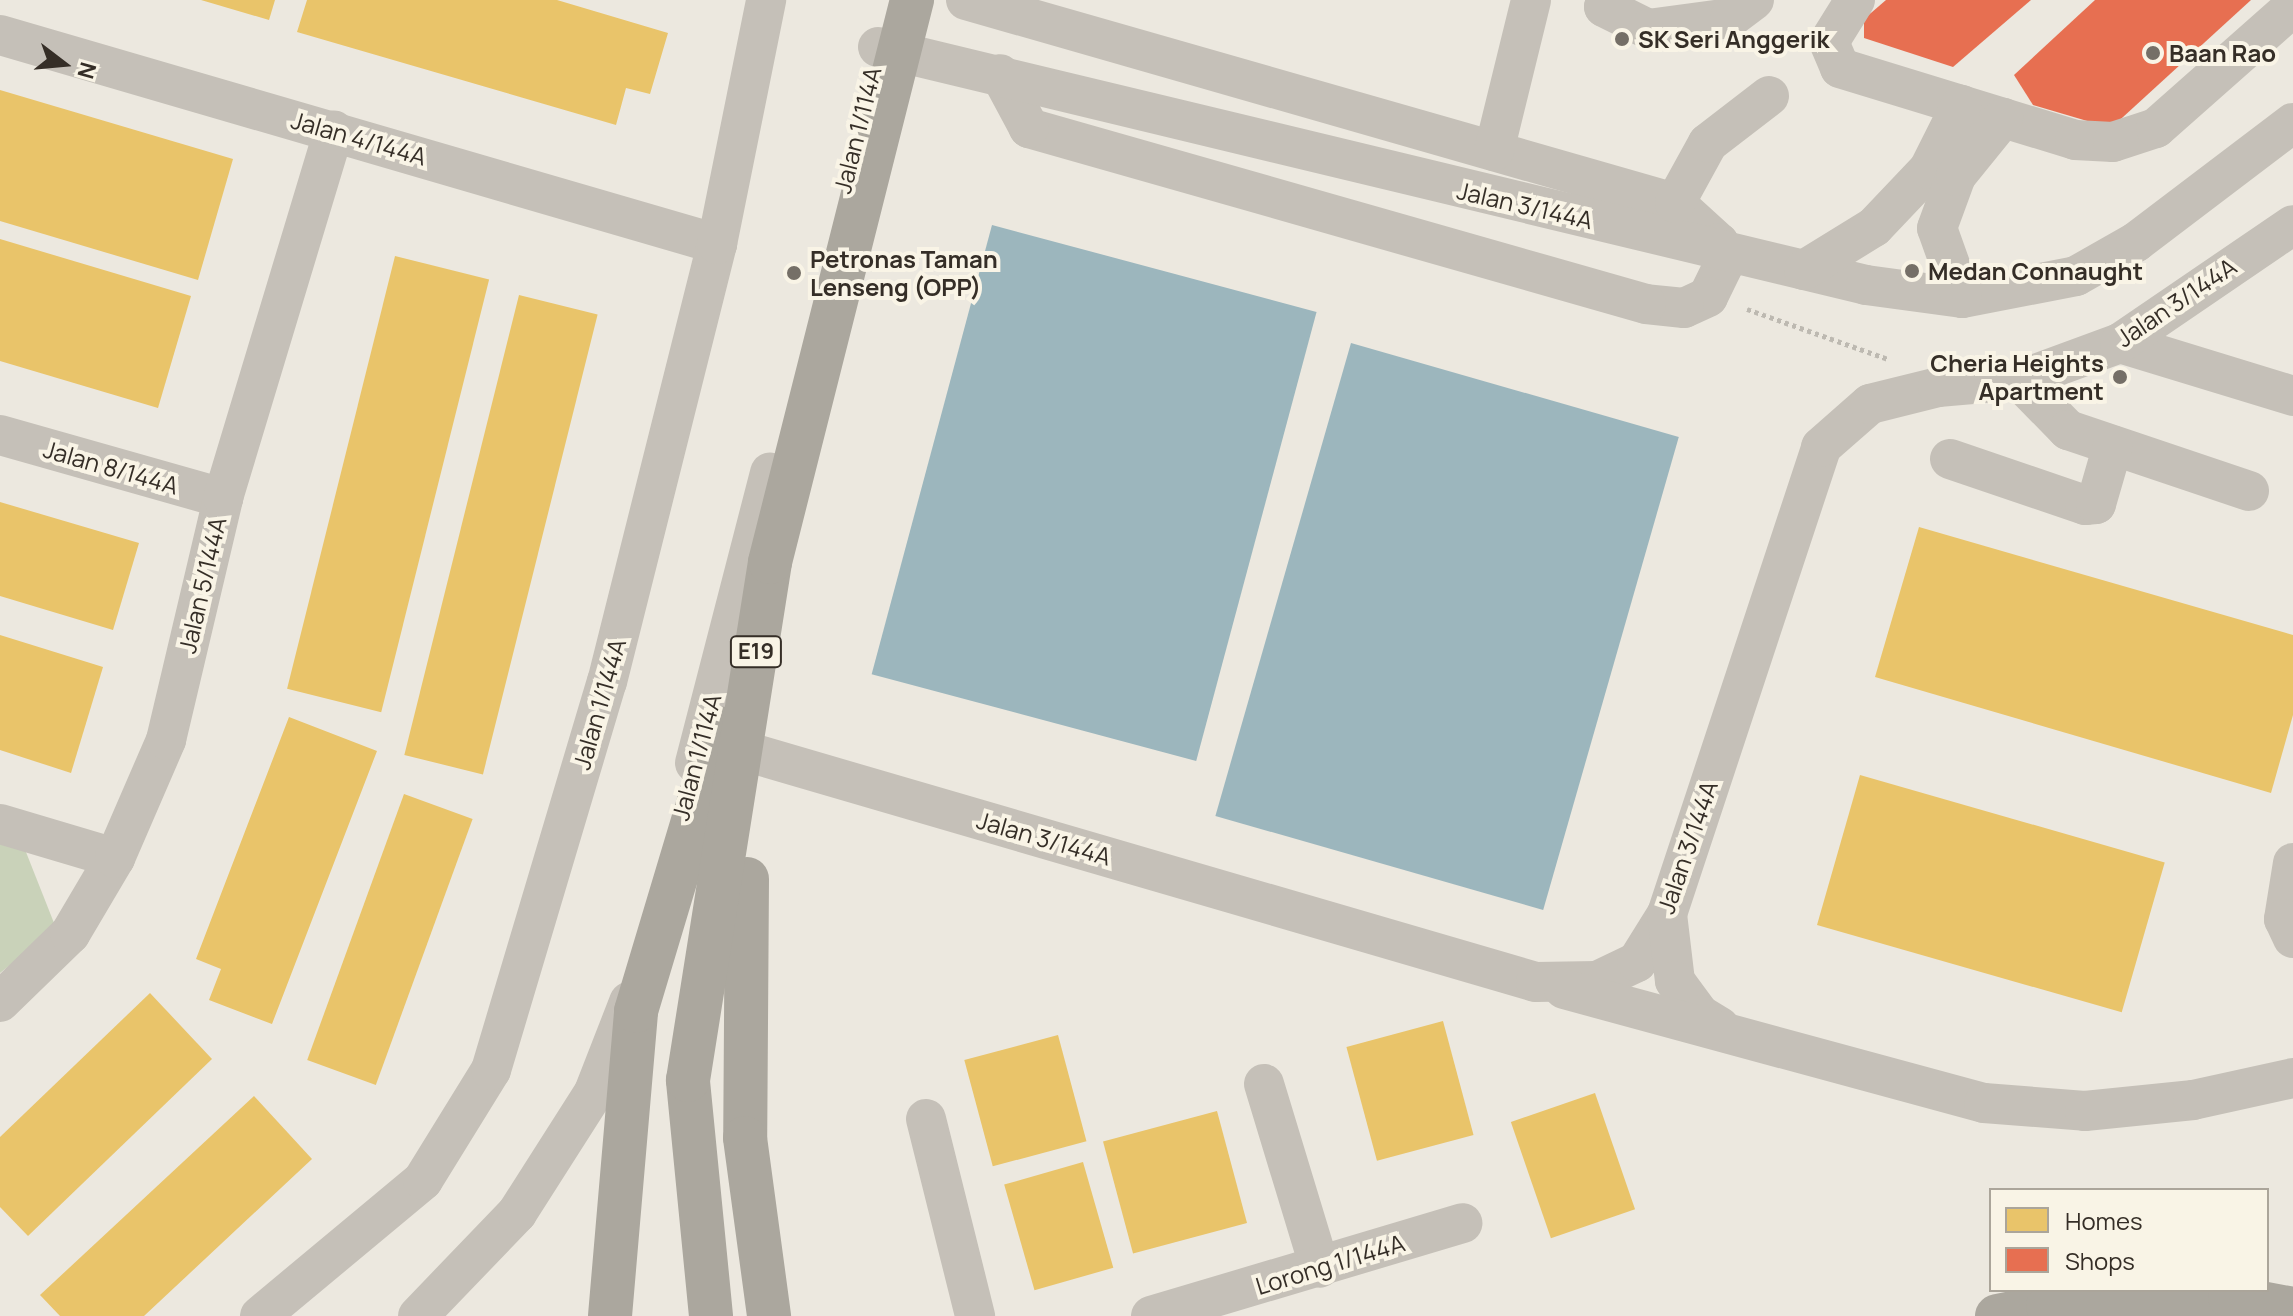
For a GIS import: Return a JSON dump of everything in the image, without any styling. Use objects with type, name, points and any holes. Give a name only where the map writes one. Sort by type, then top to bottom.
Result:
[{"type":"highway","name":"E19","points":[[711,1316],[688,1080],[770,562],[912,0]]},
{"type":"highway","name":"E19","points":[[769,1316],[745,1138],[741,932],[782,556],[922,0]]},
{"type":"highway","points":[[610,1316],[636,1011],[770,562]]},
{"type":"highway","points":[[1997,1316],[2048,1306],[2230,1297],[2293,1309]]},
{"type":"street","name":"Jalan 1/144A","points":[[260,1316],[423,1180],[491,1070],[607,682],[717,244],[766,0]]},
{"type":"street","name":"Jalan 1/114A","points":[[418,1316],[517,1213],[594,1092],[624,1022],[702,738],[890,0]]},
{"type":"street","points":[[966,0],[1675,203],[1719,243],[1723,266],[1708,297],[1684,308],[1646,304],[1029,128],[1000,74]]},
{"type":"street","points":[[1494,151],[1531,0]]},
{"type":"street","points":[[1606,0],[1604,7],[1648,29],[1730,18],[1754,0]]},
{"type":"street","points":[[1855,0],[1829,42],[1840,68],[2075,140],[2113,142],[2156,128],[2293,7]]},
{"type":"street","name":"Jalan 4/144A","points":[[0,35],[717,244]]},
{"type":"street","name":"Jalan 1/114A","points":[[878,47],[1000,74]]},
{"type":"street","name":"Jalan 3/144A","points":[[1000,74],[1466,191],[1804,270],[1962,298],[2076,276],[2136,242],[2293,123]]},
{"type":"street","points":[[1675,203],[1708,143],[1769,96]]},
{"type":"street","points":[[1804,270],[1874,227],[1929,169],[1961,105]]},
{"type":"street","points":[[1962,298],[1937,228],[1956,176],[2003,118]]},
{"type":"street","name":"Jalan 5/144A","points":[[0,1002],[70,934],[115,858],[166,740],[223,498],[334,130]]},
{"type":"street","name":"Jalan 3/144A","points":[[702,738],[1536,982],[1597,981],[1637,962],[1667,914],[1821,447],[1870,404],[1938,387],[2019,380],[2120,343],[2293,225]]},
{"type":"street","points":[[2120,343],[2293,396]]},
{"type":"street","points":[[2019,380],[2068,430],[2249,491]]},
{"type":"street","name":"Jalan 8/144A","points":[[0,435],[223,498]]},
{"type":"street","points":[[1950,459],[2085,505],[2096,504],[2113,445]]},
{"type":"street","points":[[0,824],[115,858]]},
{"type":"street","points":[[2293,863],[2284,919],[2293,938]]},
{"type":"street","points":[[1667,914],[1675,981],[1700,1015],[1727,1031]]},
{"type":"street","points":[[1536,982],[1998,1104],[2085,1111],[2193,1100],[2293,1078]]},
{"type":"street","points":[[1264,1084],[1320,1268]]},
{"type":"street","points":[[926,1119],[975,1316]]},
{"type":"street","name":"Lorong 1/144A","points":[[1151,1316],[1320,1268],[1462,1223]]},
{"type":"path","points":[[1708,297],[1866,347],[1938,387]]},
{"type":"green space","points":[[0,837],[22,842],[56,928],[0,973]]},
{"type":"water","points":[[992,225],[1317,312],[1196,761],[872,674]]},
{"type":"water","points":[[1351,343],[1679,437],[1543,910],[1215,816]]},
{"type":"building: Homes","points":[[201,0],[275,0],[269,20]]},
{"type":"building: Homes","points":[[307,0],[557,0],[668,33],[650,94],[626,88],[616,125],[297,32]]},
{"type":"building: Homes","points":[[0,90],[233,159],[198,280],[0,221]]},
{"type":"building: Homes","points":[[0,239],[191,296],[158,408],[0,361]]},
{"type":"building: Homes","points":[[395,256],[489,279],[381,712],[287,689]]},
{"type":"building: Homes","points":[[519,295],[598,315],[483,775],[404,755]]},
{"type":"building: Homes","points":[[0,502],[139,543],[113,630],[0,596]]},
{"type":"building: Homes","points":[[1919,527],[2293,635],[2293,715],[2271,793],[1875,677]]},
{"type":"building: Homes","points":[[0,635],[103,667],[71,773],[0,750]]},
{"type":"building: Homes","points":[[289,717],[377,751],[272,1024],[209,1000],[221,969],[196,959]]},
{"type":"building: Homes","points":[[1860,775],[2165,862],[2122,1012],[1817,925]]},
{"type":"building: Homes","points":[[404,794],[473,819],[376,1085],[307,1060]]},
{"type":"building: Homes","points":[[150,993],[212,1059],[28,1236],[0,1207],[0,1137]]},
{"type":"building: Homes","points":[[1443,1021],[1474,1135],[1377,1161],[1346,1047]]},
{"type":"building: Homes","points":[[1058,1035],[1086,1141],[993,1166],[964,1060]]},
{"type":"building: Homes","points":[[1595,1093],[1635,1209],[1551,1238],[1511,1122]]},
{"type":"building: Homes","points":[[254,1096],[312,1159],[144,1316],[60,1316],[40,1295]]},
{"type":"building: Homes","points":[[1217,1111],[1247,1223],[1133,1254],[1103,1142]]},
{"type":"building: Homes","points":[[1083,1162],[1113,1268],[1034,1290],[1004,1185]]},
{"type":"building: Shops","points":[[1886,0],[2031,0],[1953,67],[1864,38],[1864,19]]},
{"type":"building: Shops","points":[[2095,0],[2251,0],[2111,128],[2033,105],[2014,75]]},
{"type":"place","name":"SK Seri Anggerik","points":[[1622,39]]},
{"type":"place","name":"Baan Rao","points":[[2153,53]]},
{"type":"place","name":"Medan Connaught","points":[[1912,271]]},
{"type":"place","name":"Petronas Taman Lenseng (OPP)","points":[[794,273]]},
{"type":"place","name":"Cheria Heights Apartment","points":[[2120,377]]}]
